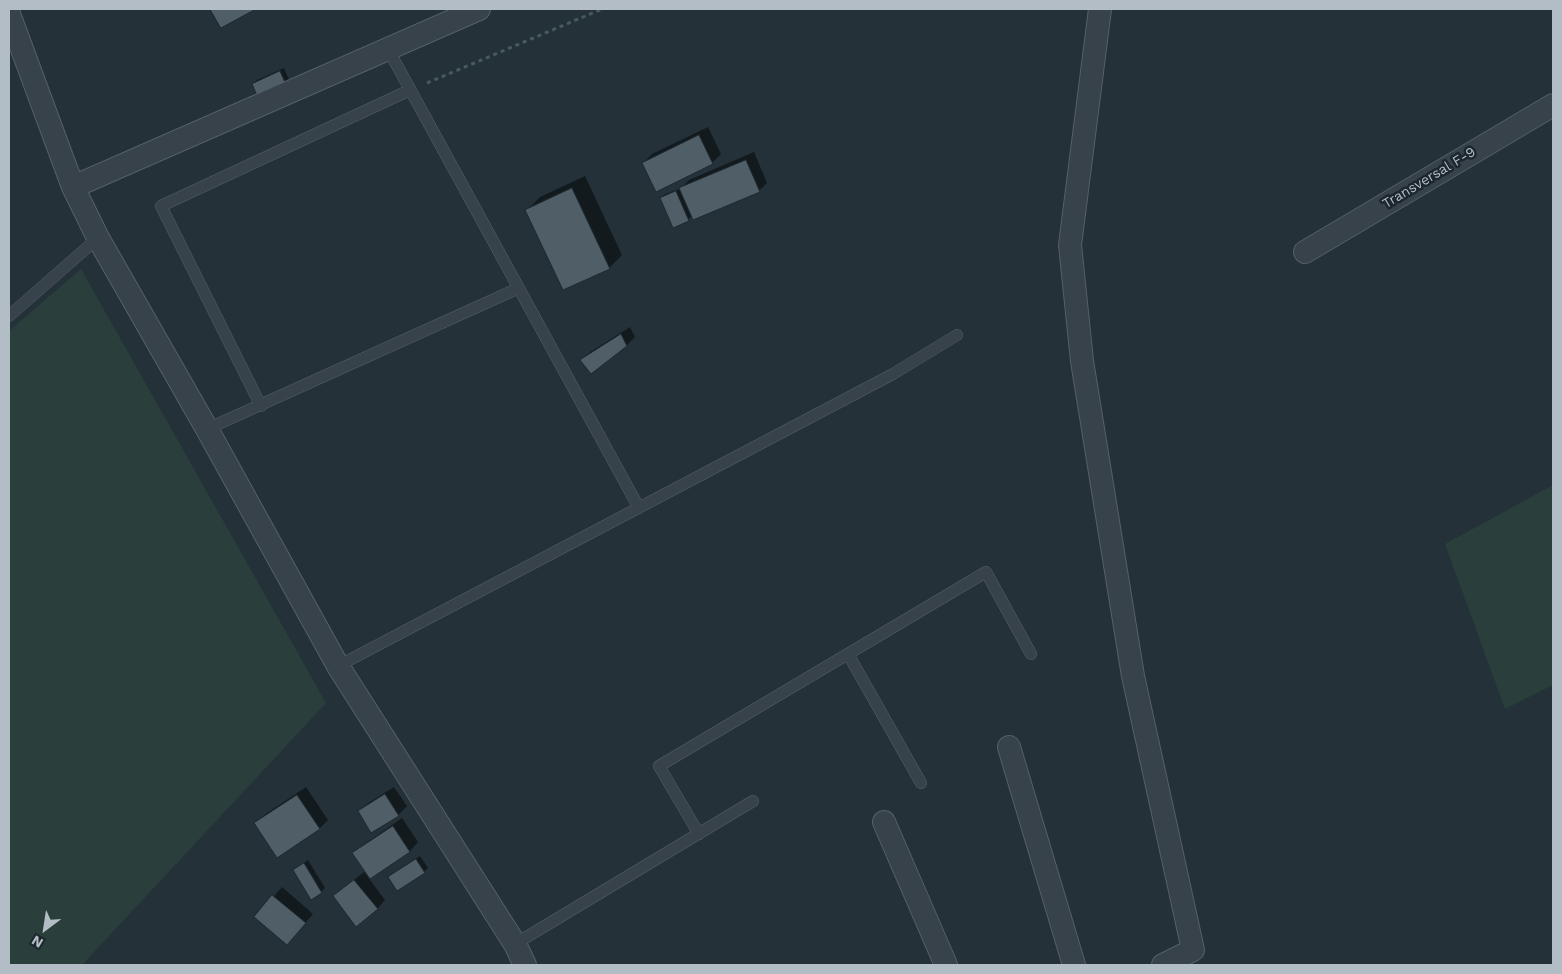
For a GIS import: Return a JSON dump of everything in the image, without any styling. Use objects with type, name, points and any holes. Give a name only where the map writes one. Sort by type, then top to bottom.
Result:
[{"type":"street","points":[[74,187],[479,9]]},
{"type":"street","points":[[1100,9],[1070,245],[1082,361],[1133,676],[1194,950],[1163,965]]},
{"type":"street","points":[[9,14],[22,54],[74,187],[98,238],[207,429],[338,666],[515,944],[525,965]]},
{"type":"street","name":"Transversal F-9","points":[[1305,252],[1553,105]]},
{"type":"street","points":[[1009,747],[1074,965]]},
{"type":"street","points":[[884,822],[946,965]]},
{"type":"lane","points":[[388,49],[639,508]]},
{"type":"lane","points":[[261,406],[161,206],[410,90]]},
{"type":"lane","points":[[9,316],[98,238]]},
{"type":"lane","points":[[207,429],[519,288]]},
{"type":"lane","points":[[338,666],[893,374],[957,335]]},
{"type":"lane","points":[[699,834],[659,766],[986,572],[1031,654]]},
{"type":"lane","points":[[848,654],[922,783]]},
{"type":"lane","points":[[515,944],[753,801]]},
{"type":"path","points":[[410,90],[602,9]]},
{"type":"green space","points":[[81,269],[326,703],[82,965],[9,965],[9,331]]},
{"type":"green space","points":[[1553,485],[1553,685],[1505,709],[1445,544]]},
{"type":"building","points":[[210,9],[256,9],[221,28]]},
{"type":"building","points":[[280,71],[287,87],[259,100],[252,84]]},
{"type":"building","points":[[699,135],[713,164],[656,192],[642,163]]},
{"type":"building","points":[[746,160],[760,192],[693,220],[679,188]]},
{"type":"building","points":[[572,188],[610,269],[563,290],[525,210]]},
{"type":"building","points":[[676,191],[689,221],[673,228],[660,198]]},
{"type":"building","points":[[621,334],[627,346],[591,374],[580,360]]},
{"type":"building","points":[[385,794],[399,816],[371,833],[358,811]]},
{"type":"building","points":[[297,795],[320,829],[277,858],[254,823]]},
{"type":"building","points":[[393,826],[410,852],[370,879],[352,853]]},
{"type":"building","points":[[416,859],[425,873],[397,891],[388,877]]},
{"type":"building","points":[[304,863],[322,893],[311,900],[293,870]]},
{"type":"building","points":[[354,880],[378,909],[356,927],[333,896]]},
{"type":"building","points":[[272,895],[306,923],[287,945],[254,917]]}]
